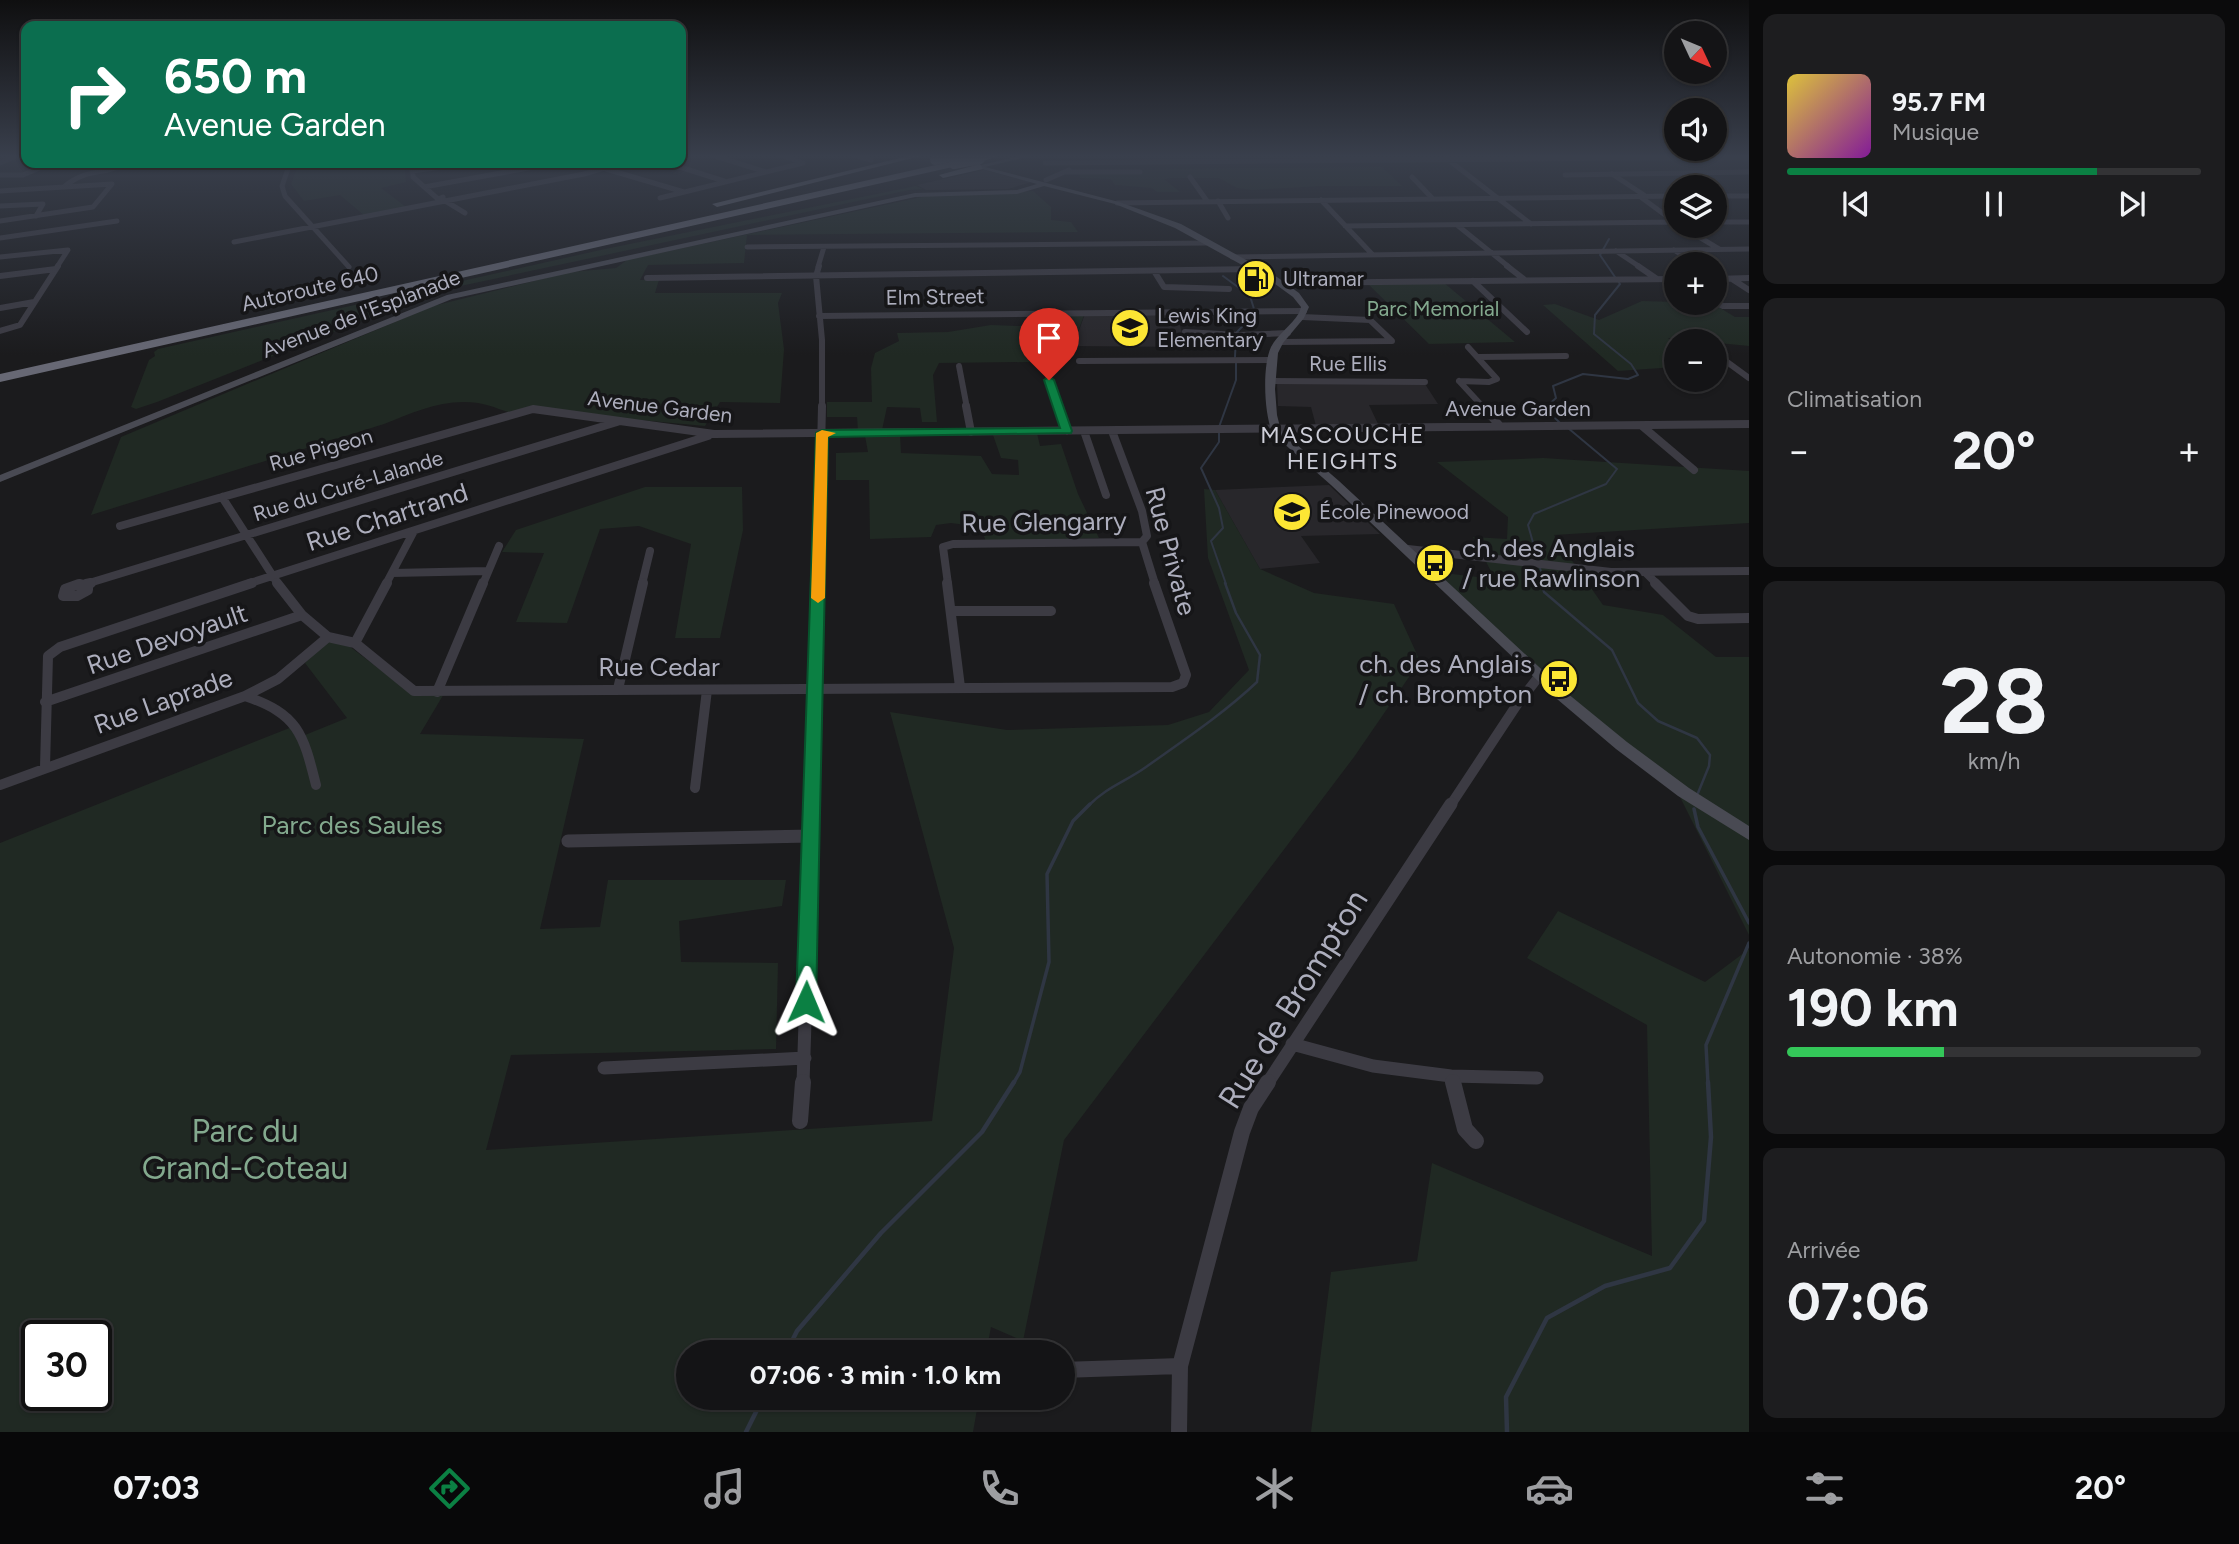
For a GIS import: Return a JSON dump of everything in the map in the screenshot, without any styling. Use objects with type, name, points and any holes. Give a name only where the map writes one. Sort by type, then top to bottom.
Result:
[{"type":"highway","name":"Autoroute 640","points":[[68,349],[648,222]]},
{"type":"highway","name":"Autoroute 640","points":[[0,378],[705,222]]},
{"type":"street","points":[[0,238],[105,222]]},
{"type":"street","points":[[309,222],[349,267]]},
{"type":"street","points":[[236,242],[324,222]]},
{"type":"street","name":"Avenue de l'Esplanade","points":[[0,479],[425,306],[466,293],[792,222]]},
{"type":"street","points":[[1166,222],[1185,229],[1281,283],[1303,303],[1303,314],[1279,342],[1272,360],[1272,421],[1275,429],[1408,549],[1540,675],[1622,746],[1749,834]]},
{"type":"street","points":[[1341,222],[1372,254]]},
{"type":"street","points":[[1727,222],[1749,222]]},
{"type":"street","points":[[1345,226],[1664,223]]},
{"type":"street","points":[[1457,225],[1525,281]]},
{"type":"street","points":[[1701,238],[1718,249]]},
{"type":"street","points":[[747,247],[1206,243]]},
{"type":"street","points":[[800,1121],[805,1058],[822,433],[822,340],[816,276],[824,247]]},
{"type":"street","points":[[1232,257],[1749,249]]},
{"type":"street","points":[[0,257],[68,250],[20,325],[0,331]]},
{"type":"street","points":[[1616,251],[1657,279]]},
{"type":"street","points":[[0,276],[56,269]]},
{"type":"street","points":[[647,278],[1256,269]]},
{"type":"street","points":[[1154,271],[1164,287],[1228,289]]},
{"type":"street","points":[[1727,279],[1749,278]]},
{"type":"street","points":[[1281,283],[1664,279]]},
{"type":"street","points":[[1732,279],[1749,290]]},
{"type":"street","points":[[1473,281],[1527,332]]},
{"type":"street","points":[[0,308],[34,302]]},
{"type":"street","points":[[1727,306],[1749,306]]},
{"type":"street","name":"Elm Street","points":[[819,316],[1303,314],[1370,320],[1392,341],[1279,342]]},
{"type":"street","points":[[1185,332],[1239,335],[1273,331],[1288,333]]},
{"type":"street","points":[[1468,347],[1497,379],[1459,381],[1500,426]]},
{"type":"street","points":[[1478,358],[1566,356]]},
{"type":"street","points":[[1079,361],[1272,360]]},
{"type":"street","points":[[287,362],[297,366]]},
{"type":"street","points":[[1727,362],[1749,378]]},
{"type":"street","points":[[959,366],[971,432]]},
{"type":"street","points":[[1048,375],[1067,431]]},
{"type":"street","name":"Rue Ellis","points":[[1272,381],[1424,382]]},
{"type":"street","name":"Avenue Garden","points":[[533,409],[714,435],[1749,424]]},
{"type":"street","name":"Rue Pigeon","points":[[120,526],[533,409]]},
{"type":"street","name":"Rue du Curé-Lalande","points":[[86,584],[620,421]]},
{"type":"street","points":[[1642,426],[1694,470]]},
{"type":"street","points":[[1084,431],[1106,495]]},
{"type":"street","name":"Rue Private","points":[[1112,431],[1142,511],[1147,536],[1142,542],[1186,675],[1183,682]]},
{"type":"street","name":"Rue Chartrand","points":[[45,702],[48,656],[74,641],[714,435]]},
{"type":"street","name":"Rue Cedar","points":[[222,497],[272,576],[302,615],[328,637],[355,643],[414,691],[1172,687],[1183,682]]},
{"type":"street","points":[[355,643],[414,531]]},
{"type":"street","name":"Rue Glengarry","points":[[952,611],[941,550],[946,545],[1142,542]]},
{"type":"street","points":[[437,692],[499,546]]},
{"type":"street","points":[[1408,549],[1580,570],[1646,573],[1749,571]]},
{"type":"street","points":[[618,689],[650,551]]},
{"type":"street","points":[[392,572],[487,571]]},
{"type":"street","points":[[1646,573],[1688,616],[1698,619],[1749,618]]},
{"type":"street","points":[[960,687],[952,611],[1051,611]]},
{"type":"street","name":"Rue Devoyault","points":[[45,702],[302,615]]},
{"type":"street","name":"Rue Laprade","points":[[0,785],[245,696],[278,679],[328,637]]},
{"type":"street","name":"Rue de Brompton","points":[[1179,1432],[1180,1366],[1242,1132],[1251,1108],[1516,706],[1540,675]]},
{"type":"street","points":[[695,788],[707,690]]},
{"type":"street","points":[[245,696],[281,711],[296,727],[306,744],[316,785]]},
{"type":"street","points":[[45,702],[45,767]]},
{"type":"street","points":[[568,841],[810,836]]},
{"type":"street","points":[[1292,1044],[1373,1066],[1451,1076],[1537,1078]]},
{"type":"street","points":[[604,1068],[805,1058]]},
{"type":"street","points":[[1451,1076],[1465,1129],[1476,1141]]},
{"type":"street","points":[[1075,1370],[1180,1366]]},
{"type":"shaded area","name":"Lewis King Elementary","points":[[1176,312],[1186,347],[1073,346],[1085,314]]},
{"type":"shaded area","points":[[1277,383],[1425,384],[1438,404],[1369,405],[1379,426],[1316,426],[1311,407],[1278,406]]},
{"type":"shaded area","name":"École Pinewood","points":[[1329,485],[1380,534],[1301,536],[1320,563],[1260,569],[1215,490]]},
{"type":"green space","points":[[739,222],[760,222],[437,291],[157,402],[136,409],[131,407],[149,360],[155,356],[154,352],[158,349],[605,249]]},
{"type":"green space","points":[[806,222],[1069,222],[1078,232],[747,235],[744,263],[648,265],[640,280],[659,280],[655,293],[782,293],[778,303],[784,349],[780,403],[720,402],[705,426],[541,411],[514,413],[478,403],[453,402],[91,515],[121,437],[433,306],[570,272],[616,268],[627,260]]},
{"type":"green space","name":"Parc Memorial","points":[[1443,282],[1515,342],[1429,344],[1367,283]]},
{"type":"green space","points":[[1642,301],[1664,302],[1664,315],[1727,315],[1727,312],[1735,317],[1749,317],[1749,346],[1727,344],[1727,329],[1664,329],[1664,368],[1618,371],[1543,305],[1555,304],[1599,320]]},
{"type":"green space","points":[[1084,315],[1073,346],[1052,348],[1029,362],[939,363],[933,375],[937,422],[922,422],[920,408],[887,407],[882,430],[858,431],[857,417],[827,417],[827,402],[872,402],[871,368],[875,353],[899,341],[897,333],[948,332],[991,325],[1019,326],[1028,324],[1033,316]]},
{"type":"green space","points":[[1037,433],[1040,446],[1061,444],[1078,494],[1099,538],[986,542],[981,527],[951,523],[936,525],[931,537],[870,539],[869,480],[836,480],[836,453],[868,452],[865,436],[900,435],[901,453],[981,456],[992,474],[1019,475],[1018,460],[1001,458],[993,435]]},
{"type":"green space","points":[[1543,458],[1749,471],[1749,523],[1554,535],[1603,605],[1663,615],[1716,657],[1749,657],[1749,935],[1673,783],[1548,680],[1435,572],[1495,579],[1473,537],[1507,539],[1508,517],[1437,462]]},
{"type":"green space","points":[[645,487],[742,487],[743,530],[720,638],[675,638],[691,544],[639,526],[600,529],[567,623],[516,622],[544,553],[502,552],[516,530]]},
{"type":"green space","points":[[1204,489],[1215,490],[1260,569],[1314,593],[1394,604],[1420,661],[1354,757],[1064,1140],[1023,1340],[991,1327],[988,1340],[676,1340],[676,1410],[977,1410],[973,1432],[0,1432],[0,843],[292,727],[305,735],[347,718],[305,663],[331,637],[349,646],[415,696],[445,692],[420,734],[584,739],[540,929],[600,927],[608,880],[786,880],[782,906],[679,921],[681,962],[778,963],[776,1049],[511,1055],[486,1150],[932,1121],[954,948],[890,712],[1007,730],[1168,725],[1209,712],[1249,670],[1208,558]]},
{"type":"green space","points":[[1558,911],[1705,982],[1749,949],[1749,1432],[1311,1432],[1331,1272],[1417,1261],[1432,1163],[1652,1256],[1647,1025],[1527,958]]},
{"type":"waterway","points":[[1609,239],[1600,255],[1615,277]]},
{"type":"waterway","points":[[1223,276],[1250,296],[1254,309]]},
{"type":"waterway","points":[[1560,423],[1545,408],[1556,398],[1553,386],[1583,374],[1628,379],[1638,375],[1631,364],[1594,334],[1595,315],[1620,284],[1618,281]]},
{"type":"waterway","points":[[1237,332],[1255,313]]},
{"type":"waterway","points":[[1235,357],[1236,336]]},
{"type":"waterway","points":[[1219,427],[1236,380],[1236,361]]},
{"type":"waterway","points":[[1538,560],[1528,525],[1534,514],[1606,484],[1617,469],[1568,428]]},
{"type":"waterway","points":[[1219,432],[1219,442],[1201,468],[1219,508],[1223,528],[1211,541],[1226,584]]},
{"type":"waterway","points":[[1540,567],[1543,584]]},
{"type":"waterway","points":[[1088,806],[1203,726],[1257,682],[1260,655],[1236,613],[1225,583]]},
{"type":"waterway","points":[[1542,583],[1544,592],[1612,650],[1638,703],[1658,721],[1697,738],[1710,755],[1709,766],[1698,793]]},
{"type":"waterway","points":[[1013,1084],[1020,1072],[1049,962],[1047,874],[1073,821],[1088,806]]},
{"type":"waterway","points":[[1694,809],[1698,827],[1749,923]]},
{"type":"waterway","points":[[1708,1084],[1706,1045],[1749,943]]},
{"type":"waterway","points":[[792,1340],[797,1331],[881,1233],[982,1132],[1014,1082]]},
{"type":"waterway","points":[[1507,1432],[1506,1397],[1547,1318],[1605,1286],[1670,1268],[1704,1221],[1711,1137],[1708,1082]]},
{"type":"waterway","points":[[746,1432],[757,1410]]},
{"type":"slow traffic","points":[[818,598],[822,433],[830,433]]},
{"type":"place","name":"Ultramar","points":[[1256,279]]},
{"type":"place","name":"Lewis King Elementary","points":[[1130,328]]},
{"type":"place","name":"École Pinewood","points":[[1292,512]]},
{"type":"place","name":"ch. des Anglais / rue Rawlinson","points":[[1435,563]]},
{"type":"place","name":"ch. des Anglais / ch. Brompton","points":[[1559,679]]},
{"type":"district","name":"MASCOUCHE HEIGHTS","points":[[1343,448]]},
{"type":"route","points":[[806,1002],[822,433],[1067,431],[1049,380]]},
{"type":"park label","name":"Parc des Saules","points":[[352,825]]},
{"type":"park label","name":"Parc du Grand-Coteau","points":[[245,1150]]}]
